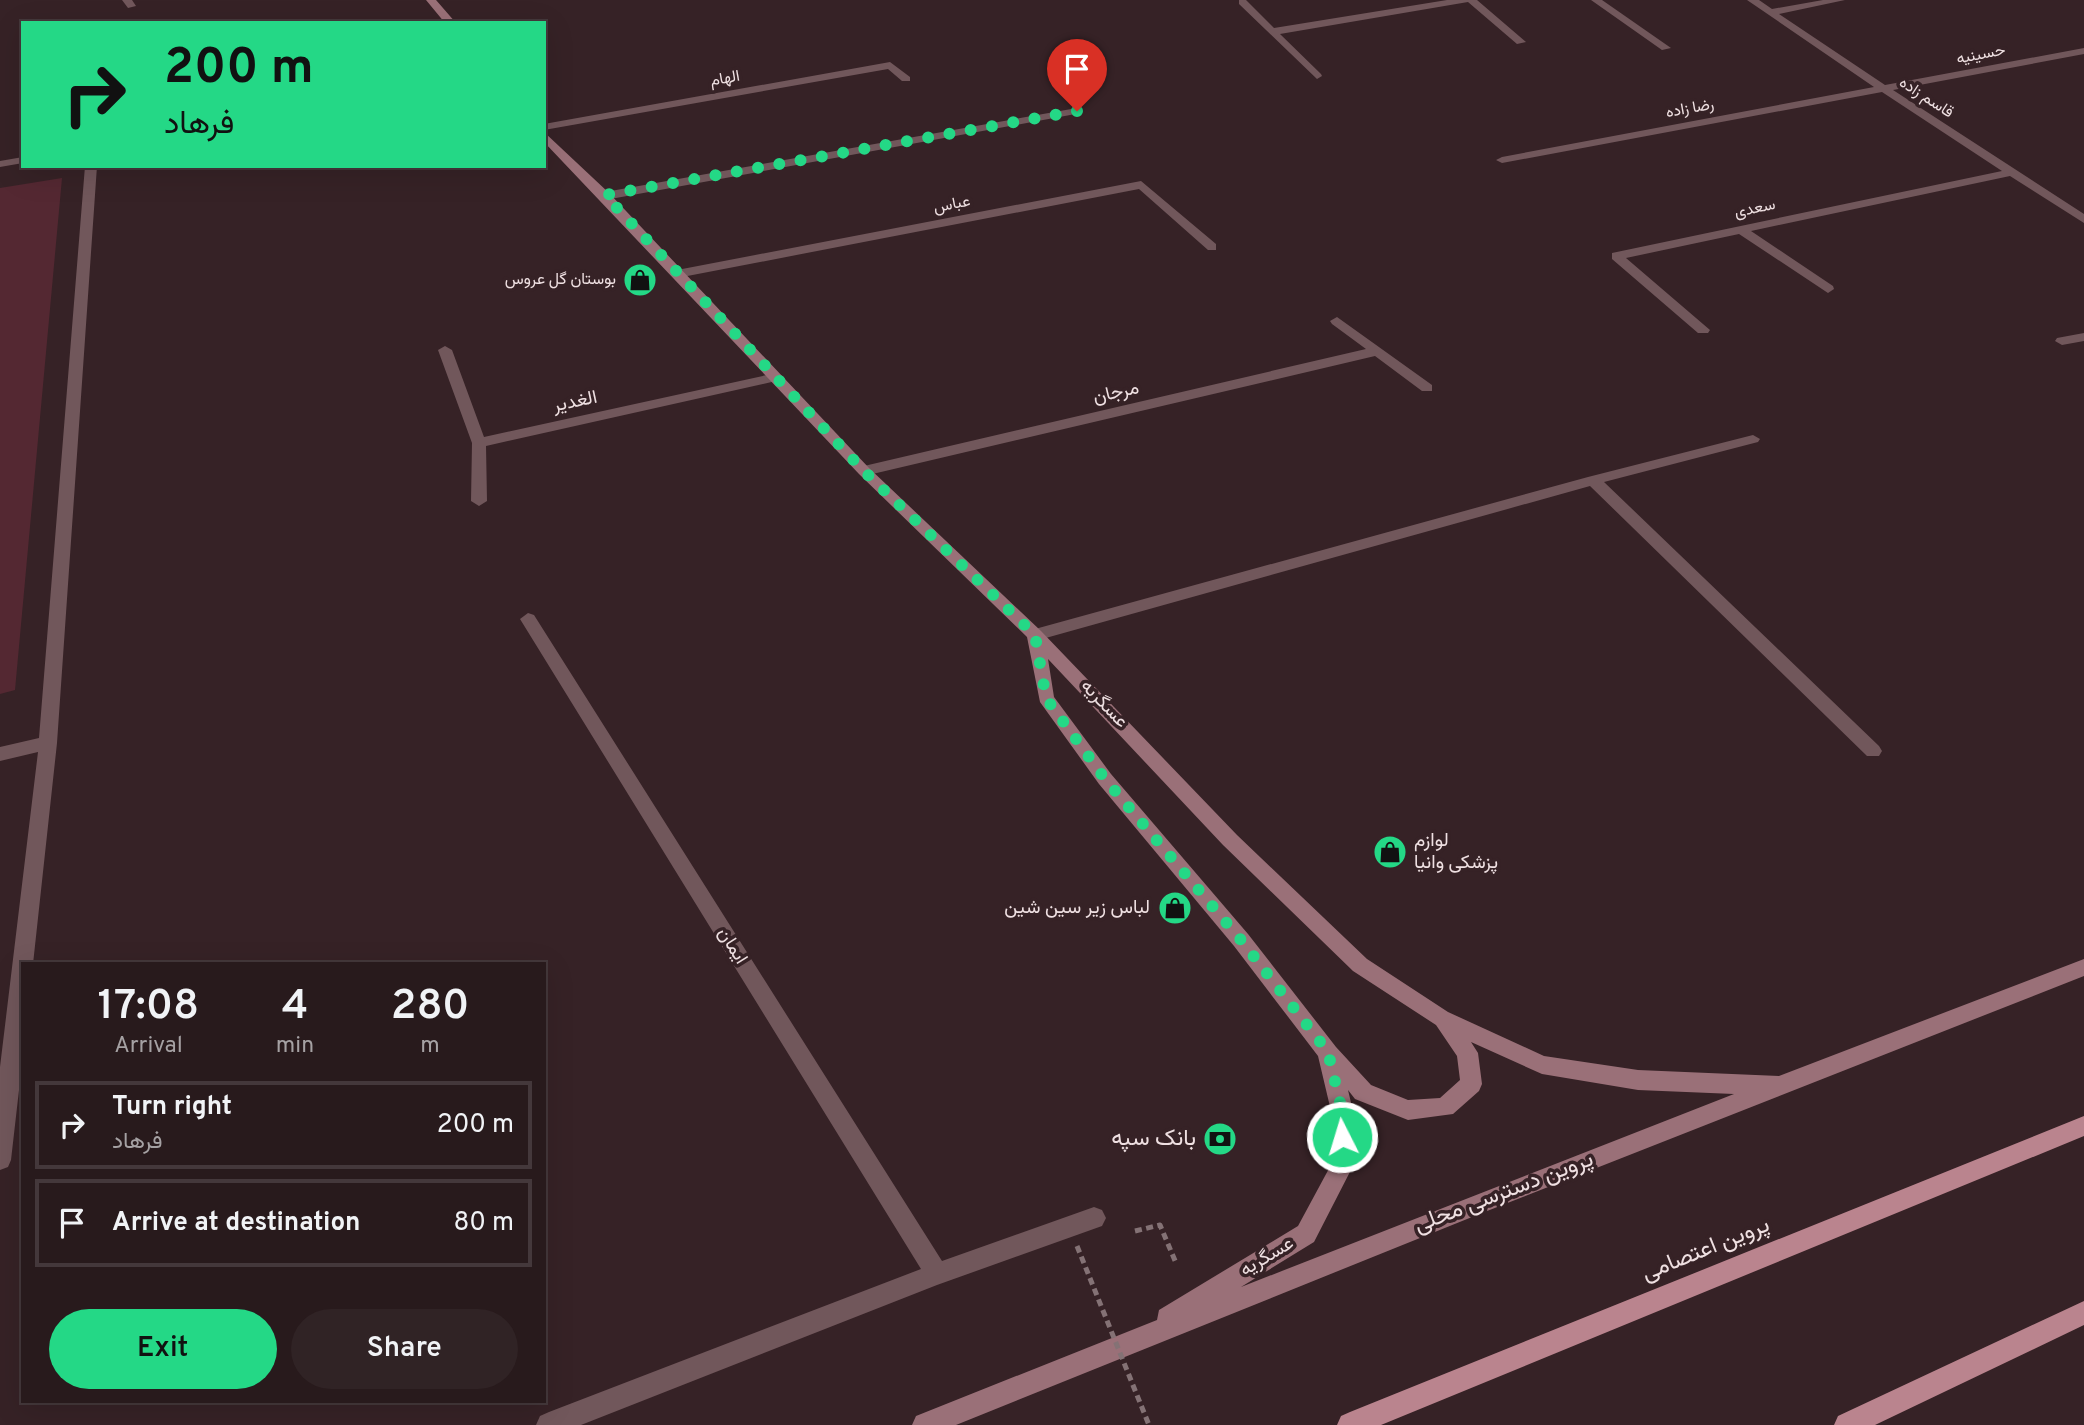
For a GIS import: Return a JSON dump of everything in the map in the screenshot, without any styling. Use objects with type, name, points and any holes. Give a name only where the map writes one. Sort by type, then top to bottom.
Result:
[{"type":"main road","points":[[431,0],[450,21]]},
{"type":"main road","name":"عسگریه","points":[[546,137],[605,195],[864,471],[1035,635],[1230,840],[1360,965],[1441,1018],[1542,1065],[1637,1080],[1779,1086]]},
{"type":"main road","name":"عسگریه","points":[[1035,635],[1046,698],[1105,779],[1241,940],[1328,1052],[1342,1111],[1343,1164],[1306,1234],[1124,1344]]},
{"type":"main road","name":"پروین دسترسی محلی","points":[[925,1425],[1124,1344],[2084,967]]},
{"type":"main road","points":[[1328,1052],[1363,1092],[1408,1110],[1445,1107],[1471,1084],[1467,1053],[1441,1018]]},
{"type":"main road","name":"پروین اعتصامی","points":[[1350,1425],[2084,1126]]},
{"type":"main road","points":[[1847,1425],[2084,1313]]},
{"type":"street","points":[[1271,32],[1465,0]]},
{"type":"street","points":[[1471,0],[1521,42]]},
{"type":"street","points":[[1596,0],[1666,48]]},
{"type":"street","name":"قاسم زاده","points":[[1752,0],[2084,219]]},
{"type":"street","points":[[1771,12],[1840,0]]},
{"type":"street","points":[[1242,2],[1317,76]]},
{"type":"street","name":"حسینیه","points":[[1884,89],[2082,53]]},
{"type":"street","name":"الهام","points":[[546,127],[890,65],[906,79]]},
{"type":"street","name":"رضا زاده","points":[[1502,160],[1884,89]]},
{"type":"street","points":[[605,195],[1077,111]]},
{"type":"street","points":[[0,164],[21,160]]},
{"type":"street","points":[[23,962],[48,743],[91,168]]},
{"type":"street","name":"سعدی","points":[[1703,330],[1616,256],[2011,172]]},
{"type":"street","name":"عباس","points":[[677,274],[1141,185],[1212,247]]},
{"type":"street","points":[[1740,229],[1828,289]]},
{"type":"street","points":[[1337,321],[1427,388]]},
{"type":"street","points":[[2062,341],[2084,337]]},
{"type":"street","points":[[445,350],[479,443],[479,501]]},
{"type":"street","name":"مرجان","points":[[864,471],[1377,351]]},
{"type":"street","name":"الغدیر","points":[[479,443],[776,377]]},
{"type":"street","points":[[1035,635],[1593,480],[1753,439]]},
{"type":"street","points":[[1593,480],[1872,751]]},
{"type":"street","name":"ایمان","points":[[528,619],[937,1274]]},
{"type":"street","points":[[0,754],[48,743]]},
{"type":"street","points":[[0,1160],[21,978]]},
{"type":"street","points":[[549,1425],[937,1274],[1094,1217]]},
{"type":"path","points":[[1077,1246],[1149,1425]]},
{"type":"shaded area","points":[[62,178],[15,690],[0,694],[0,188]]},
{"type":"place","name":"بوستان گل عروس","points":[[640,280]]},
{"type":"place","name":"لوازم پزشکی وانیا","points":[[1390,852]]},
{"type":"place","name":"لباس زیر سین شین","points":[[1175,908]]},
{"type":"place","name":"بانک سپه","points":[[1220,1139]]},
{"type":"route","points":[[1077,111],[605,195],[864,471],[1035,635],[1046,698],[1105,779],[1241,940],[1328,1052],[1342,1111],[1342,1137]]}]
